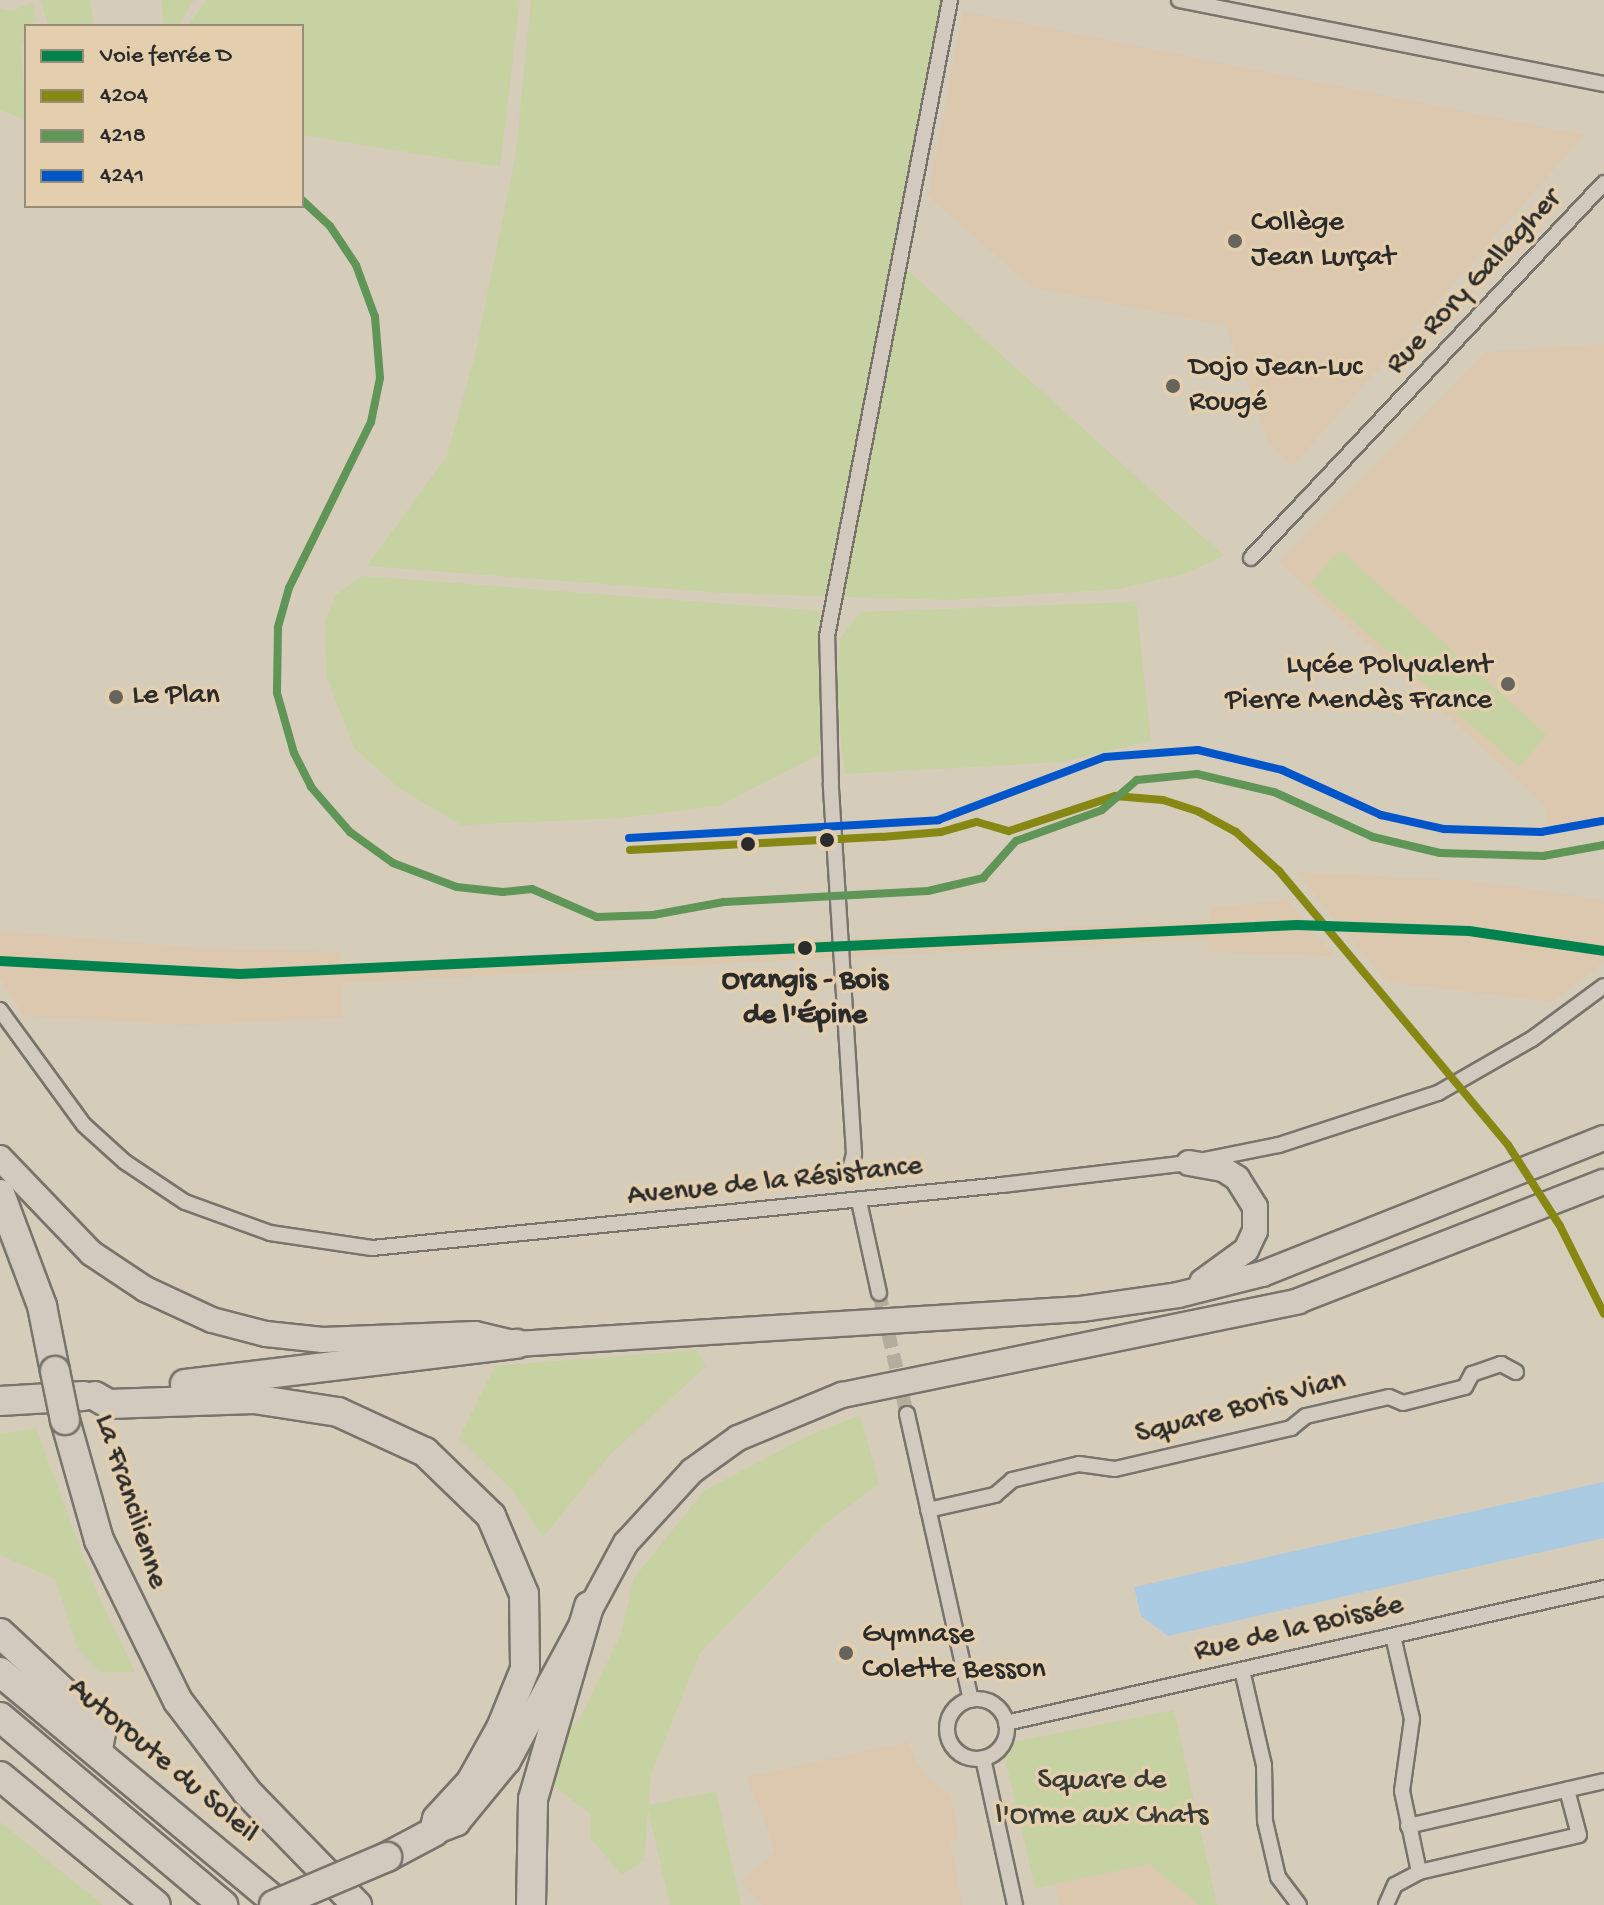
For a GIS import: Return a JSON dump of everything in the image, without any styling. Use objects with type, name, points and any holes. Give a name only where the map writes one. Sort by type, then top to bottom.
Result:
[{"type":"highway","name":"La Francilienne","points":[[0,1194],[42,1306],[65,1420],[105,1554],[178,1701],[247,1792],[357,1905]]},
{"type":"highway","points":[[0,1401],[95,1396],[517,1344]]},
{"type":"highway","points":[[95,1396],[109,1404],[254,1399],[338,1412],[425,1452],[471,1491],[491,1516],[524,1594],[525,1669],[487,1756],[437,1819],[434,1832],[387,1857],[274,1905]]},
{"type":"highway","points":[[531,1905],[533,1799],[589,1606]]},
{"type":"highway","points":[[0,1633],[102,1728],[98,1749]]},
{"type":"highway","name":"Autoroute du Soleil","points":[[0,1672],[98,1749],[280,1905]]},
{"type":"highway","points":[[0,1717],[223,1905]]},
{"type":"highway","points":[[0,1776],[156,1905]]},
{"type":"main road","points":[[0,1158],[91,1253],[155,1294],[212,1320],[323,1340],[475,1334],[517,1344],[1081,1309],[1178,1295],[1262,1274],[1604,1138]]},
{"type":"main road","points":[[1178,1295],[1239,1259],[1255,1231],[1255,1207],[1246,1185],[1223,1169],[1189,1163]]},
{"type":"main road","points":[[434,1832],[457,1823],[490,1788],[626,1543],[671,1491],[718,1452],[769,1422],[880,1386],[1298,1301],[1604,1182]]},
{"type":"street","points":[[850,1169],[854,1154],[831,784],[827,636],[950,0]]},
{"type":"street","points":[[1179,0],[1603,81]]},
{"type":"street","name":"Rue Rory Gallagher","points":[[1251,558],[1604,183]]},
{"type":"street","name":"Avenue de la Résistance","points":[[2,1014],[46,1080],[125,1162],[185,1202],[270,1233],[372,1248],[859,1201],[1189,1163],[1331,1132],[1438,1093],[1577,1007],[1604,986]]},
{"type":"street","points":[[859,1201],[879,1293]]},
{"type":"street","name":"Square Boris Vian","points":[[928,1510],[995,1495],[1012,1480],[1079,1464],[1115,1469],[1291,1428],[1306,1416],[1389,1397],[1403,1403],[1427,1397],[1465,1387],[1472,1374],[1501,1364],[1516,1372]]},
{"type":"street","points":[[907,1414],[971,1700]]},
{"type":"street","name":"Rue de la Boissée","points":[[1006,1723],[1604,1588]]},
{"type":"street","points":[[1393,1636],[1412,1719],[1402,1791],[1419,1872]]},
{"type":"street","points":[[1242,1670],[1264,1765],[1265,1821],[1278,1877],[1299,1905]]},
{"type":"street","points":[[971,1700],[989,1702],[1006,1723],[1002,1746],[983,1758],[963,1755],[947,1730],[954,1711],[971,1700]]},
{"type":"street","points":[[983,1758],[1015,1905]]},
{"type":"street","points":[[1408,1826],[1604,1781]]},
{"type":"street","points":[[1386,1905],[1395,1885],[1419,1872],[1579,1835],[1567,1790]]},
{"type":"shaded area","name":"Collège Jean Lurçat","points":[[963,11],[1584,135],[1293,466],[1270,445],[1226,326],[1032,287],[928,196]]},
{"type":"shaded area","name":"Lycée Polyvalent Pierre Mendès France","points":[[1604,344],[1604,821],[1549,831],[1545,805],[1279,562],[1486,352]]},
{"type":"shaded area","points":[[1296,872],[1475,881],[1604,900],[1604,962],[1552,1002],[1387,982]]},
{"type":"shaded area","points":[[1287,900],[1334,956],[1208,952],[1207,939],[341,983],[343,1018],[186,1025],[24,1016],[0,978],[0,931],[200,948],[340,952],[341,964],[1210,920],[1210,908]]},
{"type":"shaded area","points":[[907,1742],[924,1775],[950,1795],[959,1838],[950,1842],[963,1905],[762,1905],[741,1881],[776,1852],[747,1777]]},
{"type":"shaded area","points":[[1150,1864],[1199,1905],[1060,1905],[1054,1884]]},
{"type":"green space","points":[[41,0],[90,0],[94,24],[47,24]]},
{"type":"green space","points":[[161,0],[194,0],[179,24],[164,24]]},
{"type":"green space","points":[[206,0],[520,0],[500,167],[304,135],[304,24],[189,24]]},
{"type":"green space","points":[[531,0],[948,0],[902,265],[1224,556],[1183,574],[1119,589],[950,600],[724,593],[367,566],[447,456],[475,355],[516,153]]},
{"type":"green space","points":[[33,2],[37,22],[24,24],[21,49],[24,119],[0,110],[0,8],[12,11]]},
{"type":"green space","points":[[1340,550],[1547,735],[1519,767],[1310,583]]},
{"type":"green space","points":[[362,576],[820,611],[820,754],[719,806],[620,818],[461,825],[399,788],[354,748],[327,678],[325,621],[336,595]]},
{"type":"green space","points":[[1136,602],[1151,741],[1061,762],[845,774],[836,695],[840,639],[861,612]]},
{"type":"green space","points":[[697,1350],[706,1366],[610,1455],[543,1537],[512,1490],[459,1438],[495,1366]]},
{"type":"green space","points":[[860,1415],[879,1484],[825,1524],[699,1654],[650,1777],[649,1805],[716,1791],[741,1905],[670,1905],[648,1809],[644,1861],[622,1875],[591,1839],[591,1815],[552,1784],[561,1736],[580,1718],[621,1634],[634,1578],[704,1491],[806,1437]]},
{"type":"green space","points":[[36,1428],[95,1588],[135,1672],[101,1672],[78,1649],[55,1579],[0,1555],[0,1434]]},
{"type":"green space","name":"Square de l'Orme aux Chats","points":[[1174,1710],[1217,1905],[1199,1905],[1150,1864],[1035,1888],[1004,1753],[1009,1743]]},
{"type":"green space","points":[[0,1822],[103,1905],[0,1905]]},
{"type":"water","points":[[1604,1482],[1604,1538],[1168,1636],[1141,1616],[1134,1587]]},
{"type":"tunnel","points":[[879,1293],[907,1414]]},
{"type":"rail line","name":"D","points":[[0,961],[240,974],[1297,925],[1469,931],[1604,951]]},
{"type":"transit line","name":"4218","points":[[304,202],[330,226],[356,265],[375,317],[380,378],[371,422],[289,588],[278,627],[277,693],[294,753],[311,787],[350,832],[393,863],[457,887],[503,892],[532,889],[597,917],[653,915],[724,902],[928,891],[983,878],[1016,841],[1102,810],[1137,780],[1197,774],[1274,792],[1373,837],[1440,853],[1543,856],[1604,845]]},
{"type":"transit line","name":"4241","points":[[629,838],[938,820],[1105,757],[1198,750],[1282,770],[1381,815],[1444,829],[1541,832],[1602,821]]},
{"type":"transit line","name":"4204","points":[[630,850],[882,837],[941,832],[977,822],[1009,831],[1115,796],[1163,800],[1199,812],[1236,832],[1279,871],[1508,1145],[1560,1226],[1604,1314]]},
{"type":"place","name":"Collège Jean Lurçat","points":[[1235,241]]},
{"type":"place","name":"Dojo Jean-Luc Rougé","points":[[1173,386]]},
{"type":"place","name":"Lycée Polyvalent Pierre Mendès France","points":[[1508,684]]},
{"type":"place","name":"Le Plan","points":[[116,697]]},
{"type":"place","name":"Orangis - Bois de l'Épine","points":[[805,948]]},
{"type":"place","name":"Gymnase Colette Besson","points":[[846,1653]]}]
